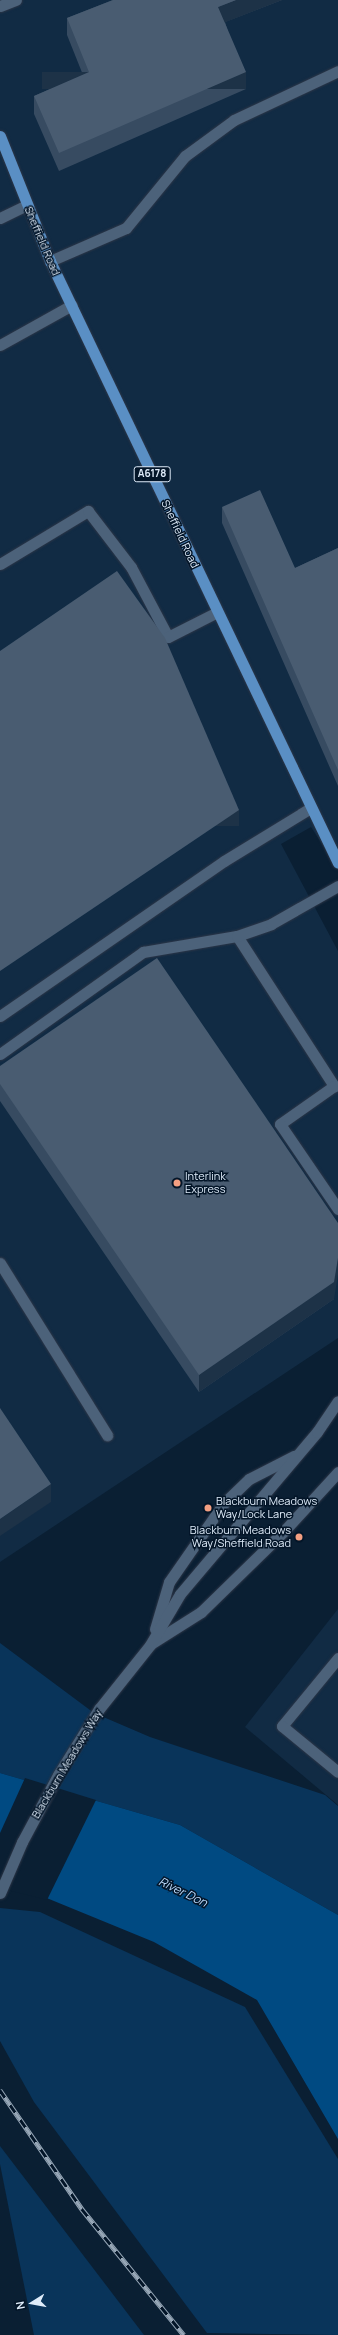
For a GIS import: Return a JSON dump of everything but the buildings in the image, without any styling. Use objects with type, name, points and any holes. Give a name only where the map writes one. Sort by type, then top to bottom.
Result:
[{"type":"main road","name":"Sheffield Road","points":[[0,136],[26,205],[50,261],[310,809],[337,858]]},
{"type":"street","points":[[0,6],[16,0]]},
{"type":"street","points":[[50,261],[126,228],[185,156],[234,120],[338,71]]},
{"type":"street","points":[[0,218],[26,205]]},
{"type":"street","points":[[0,345],[72,305]]},
{"type":"street","points":[[0,564],[88,511],[131,567],[168,637],[217,612]]},
{"type":"street","points":[[0,1016],[224,861],[310,809]]},
{"type":"street","points":[[0,1054],[143,952],[237,936],[270,924],[338,886]]},
{"type":"street","points":[[237,936],[334,1086],[280,1124],[338,1209]]},
{"type":"street","points":[[0,1263],[107,1436]]},
{"type":"street","name":"Blackburn Meadows Way","points":[[0,1892],[50,1788],[99,1709],[150,1645],[180,1594],[299,1454],[338,1402]]},
{"type":"street","name":"Blackburn Meadows Way","points":[[150,1645],[169,1582],[198,1537],[249,1479],[299,1454]]},
{"type":"street","name":"Blackburn Meadows Way","points":[[150,1645],[201,1612],[284,1531],[338,1472]]},
{"type":"street","points":[[338,1658],[282,1726],[338,1772]]},
{"type":"shaded area","points":[[0,0],[338,0],[338,869],[311,827],[281,844],[338,951],[338,1338],[0,1562]]},
{"type":"shaded area","points":[[338,1609],[338,1805],[245,1727]]},
{"type":"shaded area","points":[[0,1643],[94,1713],[150,1737],[325,1795],[338,1806],[338,1915],[180,1825],[0,1773]]},
{"type":"shaded area","points":[[0,1908],[40,1912],[245,2007],[338,2159],[338,2335],[207,2333],[34,2102],[0,2041]]},
{"type":"shaded area","points":[[0,2146],[144,2335],[34,2335],[0,2164]]},
{"type":"water","name":"River Don","points":[[0,1773],[180,1825],[338,1915],[338,2139],[257,2000],[154,1942],[32,1892],[0,1886]]},
{"type":"pier","points":[[25,1778],[96,1800],[47,1900],[0,1888],[0,1833]]},
{"type":"railway","points":[[0,2090],[82,2209],[184,2335]]},
{"type":"place","name":"Interlink Express","points":[[177,1183]]},
{"type":"place","name":"Blackburn Meadows Way/Lock Lane","points":[[208,1508]]},
{"type":"place","name":"Blackburn Meadows Way/Sheffield Road","points":[[299,1537]]}]
